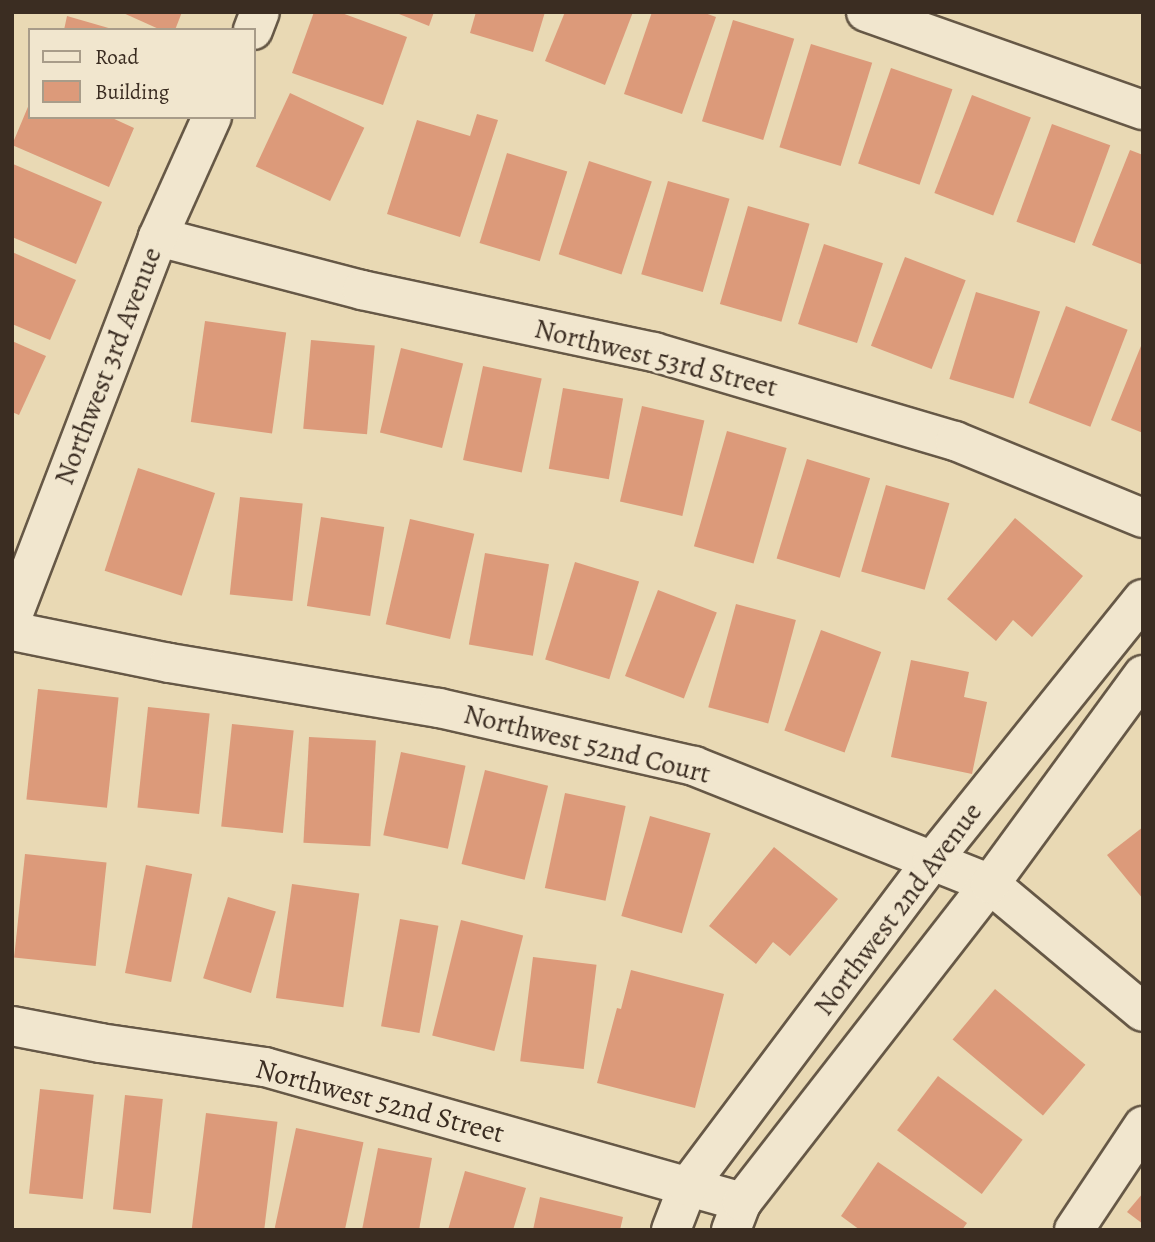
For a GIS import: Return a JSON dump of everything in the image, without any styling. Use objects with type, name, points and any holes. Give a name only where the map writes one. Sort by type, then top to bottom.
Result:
[{"type":"street","points":[[866,12],[1143,110]]},
{"type":"street","name":"Northwest 3rd Avenue","points":[[12,618],[158,237],[211,119]]},
{"type":"street","name":"Northwest 53rd Street","points":[[158,237],[362,290],[654,352],[955,441],[1143,518]]},
{"type":"street","name":"Northwest 2nd Avenue","points":[[671,1230],[688,1186],[932,861],[1143,599]]},
{"type":"street","name":"Northwest 52nd Court","points":[[12,631],[169,663],[439,708],[694,766],[990,884],[1143,1012]]},
{"type":"street","name":"Northwest 2nd Avenue","points":[[737,1216],[990,884],[1143,675]]},
{"type":"street","name":"Northwest 52nd Street","points":[[12,1026],[100,1043],[265,1067],[688,1186],[737,1216]]},
{"type":"street","points":[[1074,1230],[1143,1126]]},
{"type":"building","points":[[121,12],[182,12],[176,28],[157,28]]},
{"type":"building","points":[[314,12],[339,12],[407,37],[383,105],[292,73]]},
{"type":"building","points":[[394,12],[434,12],[429,26]]},
{"type":"building","points":[[476,12],[545,12],[533,52],[470,33]]},
{"type":"building","points":[[565,12],[633,12],[605,85],[545,61]]},
{"type":"building","points":[[652,12],[702,12],[716,17],[682,114],[624,94]]},
{"type":"building","points":[[67,16],[109,28],[64,28]]},
{"type":"building","points":[[733,20],[794,39],[763,140],[702,121]]},
{"type":"building","points":[[811,44],[872,63],[841,166],[779,147]]},
{"type":"building","points":[[891,68],[952,89],[920,185],[858,163]]},
{"type":"building","points":[[290,93],[364,128],[330,201],[256,166]]},
{"type":"building","points":[[972,95],[1031,118],[993,216],[934,193]]},
{"type":"building","points":[[28,107],[28,119],[114,119],[134,128],[109,187],[12,145]]},
{"type":"building","points":[[477,114],[498,120],[460,237],[387,214],[417,120],[470,136]]},
{"type":"building","points":[[1052,124],[1110,145],[1075,243],[1016,222]]},
{"type":"building","points":[[1130,150],[1143,155],[1143,265],[1092,245]]},
{"type":"building","points":[[507,153],[567,171],[540,261],[480,243]]},
{"type":"building","points":[[589,161],[652,181],[621,275],[559,254]]},
{"type":"building","points":[[13,164],[102,202],[76,264],[12,237]]},
{"type":"building","points":[[668,181],[730,199],[703,292],[641,274]]},
{"type":"building","points":[[748,206],[810,224],[781,322],[720,304]]},
{"type":"building","points":[[824,244],[883,263],[857,343],[798,324]]},
{"type":"building","points":[[12,252],[76,280],[50,340],[12,324]]},
{"type":"building","points":[[905,257],[966,280],[932,369],[871,346]]},
{"type":"building","points":[[976,292],[1040,312],[1013,399],[949,379]]},
{"type":"building","points":[[1066,306],[1128,330],[1090,427],[1029,403]]},
{"type":"building","points":[[205,321],[286,332],[272,433],[191,422]]},
{"type":"building","points":[[311,340],[375,346],[367,434],[303,429]]},
{"type":"building","points":[[12,341],[46,356],[19,415],[12,412]]},
{"type":"building","points":[[1143,341],[1143,433],[1111,420]]},
{"type":"building","points":[[401,348],[463,363],[442,448],[380,432]]},
{"type":"building","points":[[483,366],[542,378],[522,472],[463,460]]},
{"type":"building","points":[[563,388],[623,399],[609,479],[549,469]]},
{"type":"building","points":[[642,406],[704,420],[682,516],[620,501]]},
{"type":"building","points":[[727,431],[787,448],[754,563],[694,546]]},
{"type":"building","points":[[807,459],[870,478],[840,578],[777,558]]},
{"type":"building","points":[[138,468],[215,493],[182,596],[105,571]]},
{"type":"building","points":[[886,485],[949,503],[925,590],[861,572]]},
{"type":"building","points":[[240,497],[303,504],[292,601],[230,594]]},
{"type":"building","points":[[321,517],[384,527],[370,616],[307,606]]},
{"type":"building","points":[[1015,518],[1083,576],[1032,637],[1013,620],[996,641],[947,599]]},
{"type":"building","points":[[410,519],[474,534],[450,639],[386,624]]},
{"type":"building","points":[[485,553],[549,564],[533,656],[469,645]]},
{"type":"building","points":[[575,562],[639,582],[609,679],[545,660]]},
{"type":"building","points":[[658,590],[717,613],[684,698],[625,676]]},
{"type":"building","points":[[736,604],[796,620],[768,723],[708,707]]},
{"type":"building","points":[[821,630],[881,652],[845,752],[784,731]]},
{"type":"building","points":[[911,660],[969,672],[964,697],[987,702],[972,774],[891,757]]},
{"type":"building","points":[[38,689],[119,697],[107,808],[26,799]]},
{"type":"building","points":[[148,707],[210,713],[199,814],[137,807]]},
{"type":"building","points":[[232,724],[294,730],[283,833],[221,826]]},
{"type":"building","points":[[309,737],[376,741],[370,846],[303,843]]},
{"type":"building","points":[[401,752],[466,766],[448,849],[383,835]]},
{"type":"building","points":[[485,770],[548,786],[525,880],[462,864]]},
{"type":"building","points":[[565,793],[626,806],[605,901],[545,888]]},
{"type":"building","points":[[650,816],[711,833],[682,933],[621,916]]},
{"type":"building","points":[[1143,827],[1143,899],[1107,855]]},
{"type":"building","points":[[774,847],[838,899],[790,956],[773,942],[756,964],[709,926]]},
{"type":"building","points":[[25,854],[107,863],[96,966],[14,957]]},
{"type":"building","points":[[146,865],[192,874],[171,982],[125,973]]},
{"type":"building","points":[[292,884],[359,893],[343,1007],[276,998]]},
{"type":"building","points":[[228,897],[276,912],[251,993],[203,978]]},
{"type":"building","points":[[400,919],[438,926],[419,1033],[381,1026]]},
{"type":"building","points":[[461,920],[523,935],[494,1051],[432,1035]]},
{"type":"building","points":[[533,957],[597,965],[584,1069],[520,1061]]},
{"type":"building","points":[[631,970],[724,994],[695,1108],[597,1083],[617,1008],[621,1009]]},
{"type":"building","points":[[995,989],[1085,1065],[1043,1115],[953,1040]]},
{"type":"building","points":[[938,1076],[1023,1140],[982,1194],[897,1130]]},
{"type":"building","points":[[40,1089],[94,1095],[83,1199],[29,1193]]},
{"type":"building","points":[[125,1095],[163,1099],[151,1213],[113,1209]]},
{"type":"building","points":[[206,1113],[277,1122],[264,1230],[192,1230]]},
{"type":"building","points":[[296,1128],[363,1142],[345,1230],[275,1228]]},
{"type":"building","points":[[378,1148],[432,1158],[419,1230],[362,1230]]},
{"type":"building","points":[[878,1162],[967,1223],[962,1230],[860,1230],[841,1216]]},
{"type":"building","points":[[465,1171],[526,1188],[513,1230],[448,1230]]},
{"type":"building","points":[[1143,1193],[1143,1224],[1127,1212]]},
{"type":"building","points":[[540,1197],[623,1217],[620,1230],[533,1230]]}]
